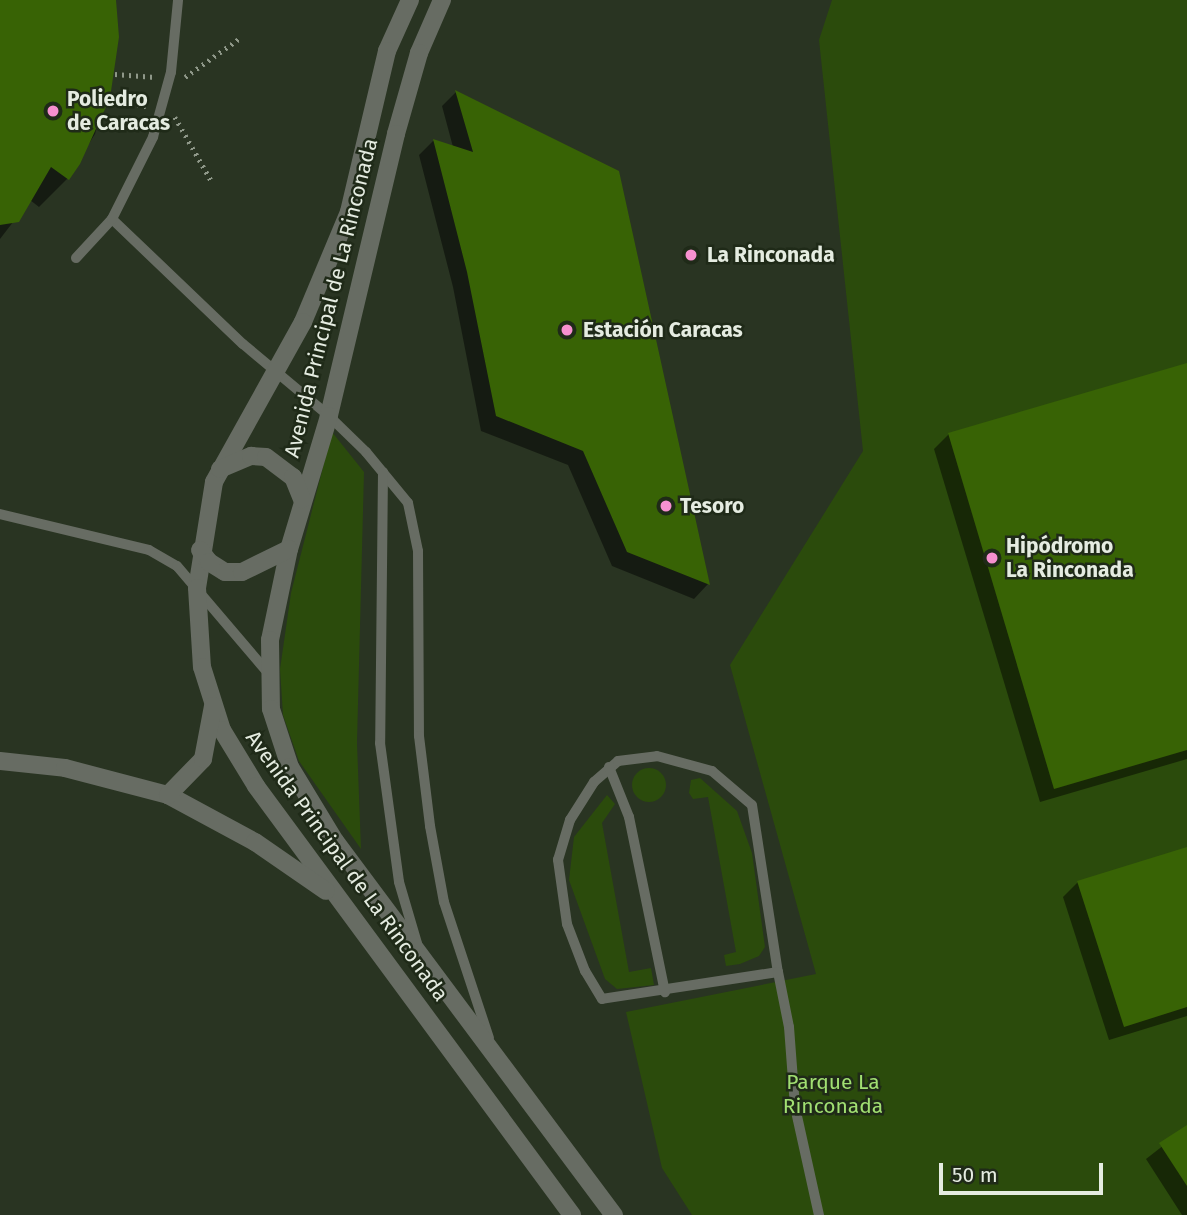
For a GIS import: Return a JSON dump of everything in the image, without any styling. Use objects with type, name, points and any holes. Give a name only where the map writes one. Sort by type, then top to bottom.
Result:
[{"type":"street","name":"Avenida Principal de La Rinconada","points":[[410,0],[387,51],[349,212],[303,322],[220,469],[207,504],[197,589],[202,667],[222,730],[256,786],[572,1215]]},
{"type":"street","name":"Avenida Principal de La Rinconada","points":[[442,0],[419,53],[396,134],[329,416],[289,549],[270,640],[269,674],[278,741],[290,767],[335,841],[614,1215]]},
{"type":"street","points":[[220,469],[251,456],[266,457],[293,477],[302,499]]},
{"type":"street","points":[[200,550],[225,572],[242,572],[289,549]]},
{"type":"street","points":[[168,796],[203,759],[214,702]]},
{"type":"street","points":[[0,761],[65,768],[168,796],[255,842],[336,898]]},
{"type":"lane","points":[[76,258],[112,219],[142,167],[167,95],[178,0]]},
{"type":"lane","points":[[112,219],[329,416],[383,472],[408,503],[418,551],[419,736],[442,889],[495,1056]]},
{"type":"lane","points":[[383,472],[380,743],[399,882],[420,954]]},
{"type":"lane","points":[[0,514],[149,550],[177,566],[269,674]]},
{"type":"lane","points":[[778,972],[665,992],[602,999],[585,971],[567,924],[558,878],[561,850],[570,820],[609,767],[618,761],[657,756],[712,771],[752,805],[789,1027],[795,1107],[820,1215]]},
{"type":"lane","points":[[609,767],[629,817],[665,992]]},
{"type":"path","points":[[181,79],[240,38]]},
{"type":"path","points":[[115,74],[168,78]]},
{"type":"path","points":[[110,98],[149,107]]},
{"type":"path","points":[[187,141],[211,180]]},
{"type":"green space","name":"Hipódromo La Rinconada","points":[[832,0],[1187,0],[1187,1215],[692,1215],[662,1168],[626,1012],[816,974],[730,665],[863,451],[819,40]]},
{"type":"green space","points":[[332,432],[364,472],[357,743],[361,849],[299,761],[283,715],[280,669],[291,593]]},
{"type":"green space","points":[[649,768],[661,773],[666,785],[661,797],[649,802],[637,797],[632,785],[637,773]]},
{"type":"green space","points":[[700,778],[737,811],[752,853],[765,947],[759,956],[740,964],[726,966],[724,955],[736,952],[708,797],[693,799],[689,793],[691,780]]},
{"type":"green space","points":[[607,795],[615,804],[602,823],[629,972],[651,968],[654,985],[617,989],[605,979],[569,880],[574,837]]},
{"type":"building","name":"Poliedro de Caracas","points":[[0,0],[116,0],[119,37],[110,98],[80,164],[69,180],[51,167],[19,222],[0,225]]},
{"type":"building","points":[[455,90],[619,171],[710,585],[627,552],[583,451],[496,416],[467,272],[433,139],[473,152]]},
{"type":"building","points":[[1187,363],[1187,750],[1054,789],[948,433]]},
{"type":"building","points":[[1187,847],[1187,1007],[1124,1027],[1077,881]]},
{"type":"building","points":[[1187,1125],[1187,1186],[1159,1143]]},
{"type":"place","name":"Poliedro de Caracas","points":[[53,111]]},
{"type":"place","name":"La Rinconada","points":[[691,255]]},
{"type":"place","name":"Estación Caracas","points":[[567,330]]},
{"type":"place","name":"Tesoro","points":[[666,506]]},
{"type":"place","name":"Hipódromo La Rinconada","points":[[992,558]]},
{"type":"park label","name":"Parque La Rinconada","points":[[833,1094]]}]
